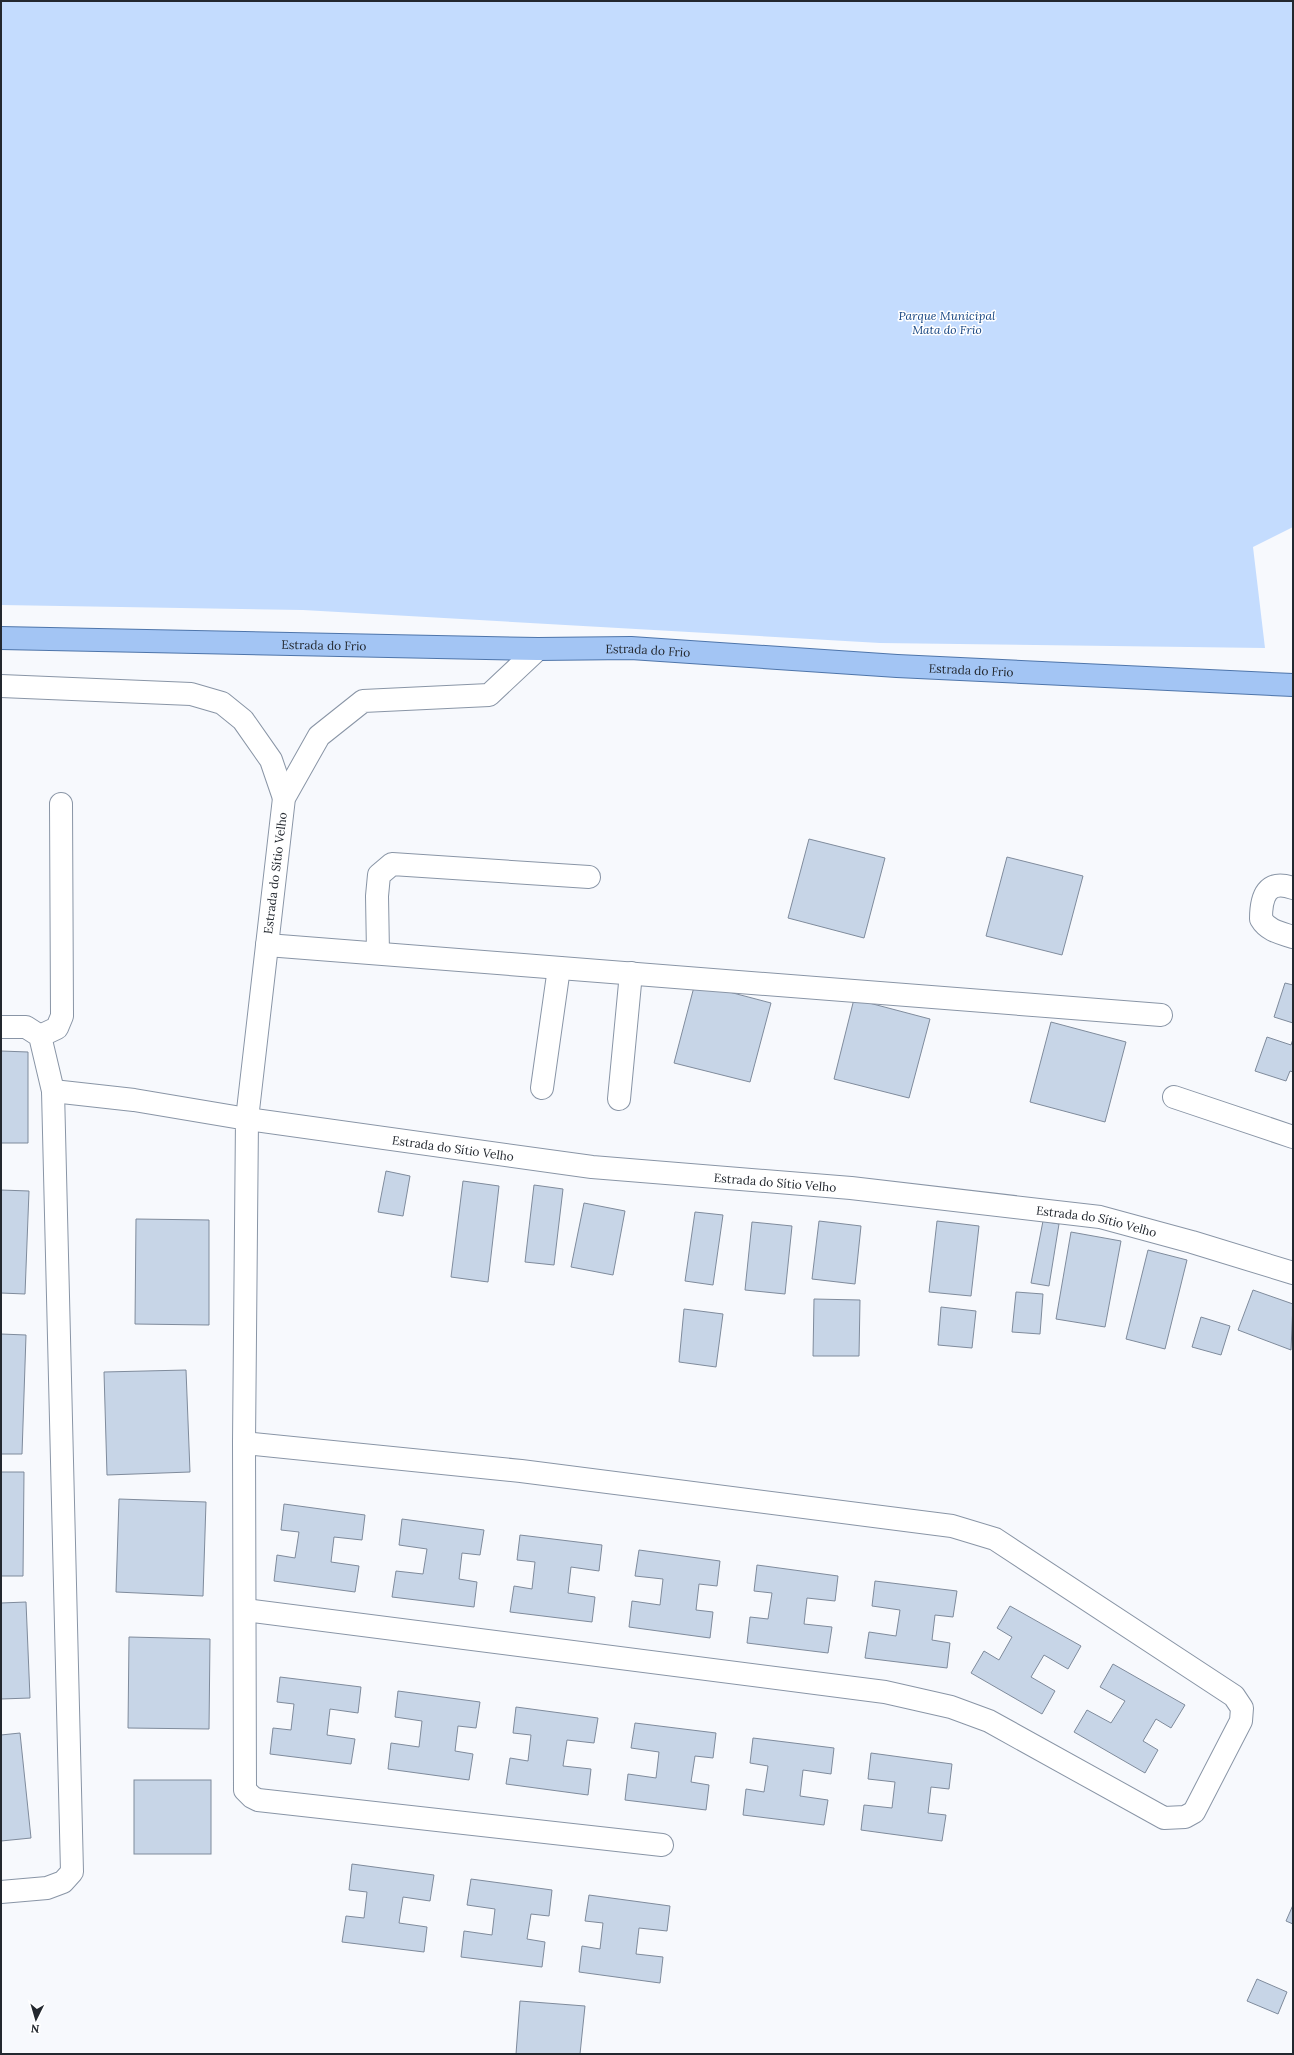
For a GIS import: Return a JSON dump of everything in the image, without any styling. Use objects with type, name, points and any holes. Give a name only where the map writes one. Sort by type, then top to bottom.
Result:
[{"type":"main road","name":"Estrada do Frio","points":[[1,638],[538,649],[631,648],[897,666],[1293,685]]},
{"type":"street","name":"Estrada do Sítio Velho","points":[[538,649],[489,695],[362,701],[319,736],[284,798],[247,1119],[592,1167],[851,1188],[1100,1217],[1192,1242],[1293,1273]]},
{"type":"street","points":[[1,686],[191,694],[222,703],[244,720],[271,760],[284,798]]},
{"type":"street","points":[[40,1036],[57,1028],[62,1016],[61,804]]},
{"type":"street","points":[[378,953],[379,875],[392,864],[589,877]]},
{"type":"street","points":[[1293,888],[1276,885],[1269,889],[1265,896],[1260,920],[1264,926],[1271,930],[1293,937]]},
{"type":"street","points":[[267,945],[1161,1015]]},
{"type":"street","points":[[542,1088],[559,968]]},
{"type":"street","points":[[620,1099],[631,973]]},
{"type":"street","points":[[1,1027],[26,1027],[40,1036],[53,1091],[72,1872],[63,1882],[48,1888],[1,1892]]},
{"type":"street","points":[[53,1091],[134,1100],[247,1119],[244,1444],[245,1790],[252,1797],[258,1800],[662,1845]]},
{"type":"street","points":[[1174,1097],[1293,1137]]},
{"type":"street","points":[[244,1444],[521,1471],[952,1526],[995,1539],[1234,1696],[1242,1708],[1241,1721],[1194,1812],[1185,1817],[1164,1818],[989,1720],[951,1707],[877,1691],[245,1610]]},
{"type":"green space","name":"Parque Municipal Mata do Frio","points":[[1,1],[1293,1],[1293,527],[1253,547],[1265,648],[880,643],[303,610],[1,605]]},
{"type":"building","points":[[809,839],[885,858],[864,938],[788,918]]},
{"type":"building","points":[[1007,857],[1083,876],[1062,955],[986,936]]},
{"type":"building","points":[[695,983],[771,1003],[750,1082],[674,1063]]},
{"type":"building","points":[[1285,983],[1293,985],[1293,1023],[1274,1017]]},
{"type":"building","points":[[854,999],[930,1019],[909,1098],[834,1079]]},
{"type":"building","points":[[1051,1022],[1126,1042],[1105,1122],[1030,1102]]},
{"type":"building","points":[[1267,1037],[1291,1045],[1293,1039],[1293,1072],[1290,1071],[1286,1081],[1255,1071]]},
{"type":"building","points":[[1,1051],[28,1052],[28,1143],[1,1143]]},
{"type":"building","points":[[386,1171],[410,1176],[403,1216],[378,1212]]},
{"type":"building","points":[[463,1181],[499,1186],[488,1282],[451,1277]]},
{"type":"building","points":[[534,1185],[563,1189],[554,1265],[525,1262]]},
{"type":"building","points":[[1,1190],[29,1191],[25,1294],[1,1293]]},
{"type":"building","points":[[584,1203],[625,1211],[613,1275],[571,1267]]},
{"type":"building","points":[[695,1212],[723,1215],[713,1285],[685,1281]]},
{"type":"building","points":[[136,1219],[209,1220],[209,1325],[135,1324]]},
{"type":"building","points":[[819,1221],[861,1226],[855,1284],[812,1279]]},
{"type":"building","points":[[937,1221],[979,1226],[971,1296],[929,1292]]},
{"type":"building","points":[[1043,1221],[1059,1224],[1049,1286],[1031,1283]]},
{"type":"building","points":[[752,1222],[792,1226],[785,1294],[745,1290]]},
{"type":"building","points":[[1071,1232],[1121,1241],[1105,1327],[1056,1319]]},
{"type":"building","points":[[1148,1250],[1187,1260],[1165,1349],[1126,1339]]},
{"type":"building","points":[[1253,1290],[1293,1304],[1291,1350],[1238,1330]]},
{"type":"building","points":[[1016,1292],[1043,1294],[1040,1334],[1012,1332]]},
{"type":"building","points":[[814,1299],[860,1300],[859,1356],[813,1356]]},
{"type":"building","points":[[941,1307],[976,1311],[972,1348],[938,1345]]},
{"type":"building","points":[[684,1309],[723,1314],[716,1367],[679,1362]]},
{"type":"building","points":[[1201,1317],[1230,1326],[1221,1355],[1192,1347]]},
{"type":"building","points":[[1,1334],[26,1335],[22,1454],[1,1454]]},
{"type":"building","points":[[186,1370],[190,1472],[107,1475],[104,1372]]},
{"type":"building","points":[[1,1472],[24,1472],[23,1576],[1,1576]]},
{"type":"building","points":[[119,1499],[206,1502],[203,1596],[116,1592]]},
{"type":"building","points":[[284,1504],[365,1515],[362,1540],[334,1537],[331,1562],[359,1566],[355,1592],[274,1581],[277,1555],[295,1558],[299,1532],[281,1530]]},
{"type":"building","points":[[402,1519],[484,1530],[480,1555],[462,1553],[459,1579],[477,1582],[474,1607],[392,1597],[396,1571],[423,1574],[427,1549],[399,1545]]},
{"type":"building","points":[[520,1535],[602,1545],[599,1571],[571,1567],[568,1593],[595,1597],[592,1622],[510,1612],[514,1586],[532,1589],[535,1562],[517,1560]]},
{"type":"building","points":[[639,1550],[720,1561],[717,1586],[699,1584],[696,1610],[713,1612],[710,1638],[629,1627],[632,1601],[660,1605],[663,1579],[635,1576]]},
{"type":"building","points":[[757,1565],[838,1576],[835,1601],[807,1598],[804,1624],[832,1627],[828,1653],[747,1643],[750,1617],[768,1619],[772,1593],[754,1591]]},
{"type":"building","points":[[875,1581],[957,1591],[953,1617],[935,1615],[932,1640],[950,1643],[947,1668],[865,1658],[869,1632],[896,1636],[900,1610],[872,1606]]},
{"type":"building","points":[[26,1602],[30,1698],[1,1699],[1,1603]]},
{"type":"building","points":[[1010,1606],[1081,1646],[1068,1669],[1044,1655],[1031,1677],[1055,1691],[1042,1714],[971,1673],[984,1651],[999,1660],[1012,1637],[997,1628]]},
{"type":"building","points":[[129,1637],[210,1639],[209,1729],[128,1728]]},
{"type":"building","points":[[1113,1664],[1185,1705],[1171,1728],[1156,1719],[1143,1741],[1158,1750],[1145,1773],[1074,1732],[1087,1710],[1111,1723],[1125,1701],[1100,1687]]},
{"type":"building","points":[[280,1677],[361,1687],[358,1713],[330,1709],[327,1735],[355,1739],[351,1764],[270,1754],[273,1728],[291,1730],[294,1704],[277,1702]]},
{"type":"building","points":[[398,1691],[480,1702],[476,1728],[458,1726],[455,1751],[473,1754],[469,1780],[388,1769],[391,1743],[419,1747],[422,1721],[395,1717]]},
{"type":"building","points":[[516,1707],[598,1718],[594,1743],[567,1740],[563,1766],[591,1769],[588,1795],[506,1784],[510,1758],[528,1761],[531,1735],[513,1733]]},
{"type":"building","points":[[635,1723],[716,1733],[713,1758],[695,1756],[691,1782],[709,1785],[706,1810],[625,1800],[628,1774],[656,1778],[659,1752],[631,1748]]},
{"type":"building","points":[[20,1733],[31,1838],[1,1841],[1,1735]]},
{"type":"building","points":[[753,1738],[834,1748],[831,1774],[803,1770],[800,1796],[828,1800],[824,1825],[743,1815],[746,1789],[764,1792],[768,1766],[750,1763]]},
{"type":"building","points":[[871,1753],[952,1764],[949,1789],[931,1787],[928,1813],[946,1815],[942,1841],[861,1830],[864,1805],[892,1808],[895,1782],[868,1779]]},
{"type":"building","points":[[134,1780],[211,1780],[211,1854],[134,1854]]},
{"type":"building","points":[[352,1864],[434,1875],[430,1901],[403,1897],[399,1923],[427,1927],[424,1952],[342,1942],[346,1916],[364,1918],[367,1892],[349,1890]]},
{"type":"building","points":[[471,1879],[552,1890],[549,1916],[531,1914],[527,1939],[545,1942],[542,1967],[461,1957],[464,1931],[492,1935],[495,1909],[467,1905]]},
{"type":"building","points":[[589,1895],[670,1906],[667,1931],[639,1928],[636,1954],[663,1957],[660,1983],[579,1972],[582,1946],[600,1949],[603,1923],[585,1921]]},
{"type":"building","points":[[1293,1905],[1293,1924],[1286,1921]]},
{"type":"building","points":[[1257,1979],[1287,1992],[1278,2014],[1247,2001]]},
{"type":"building","points":[[520,2001],[585,2006],[580,2054],[516,2054]]}]
